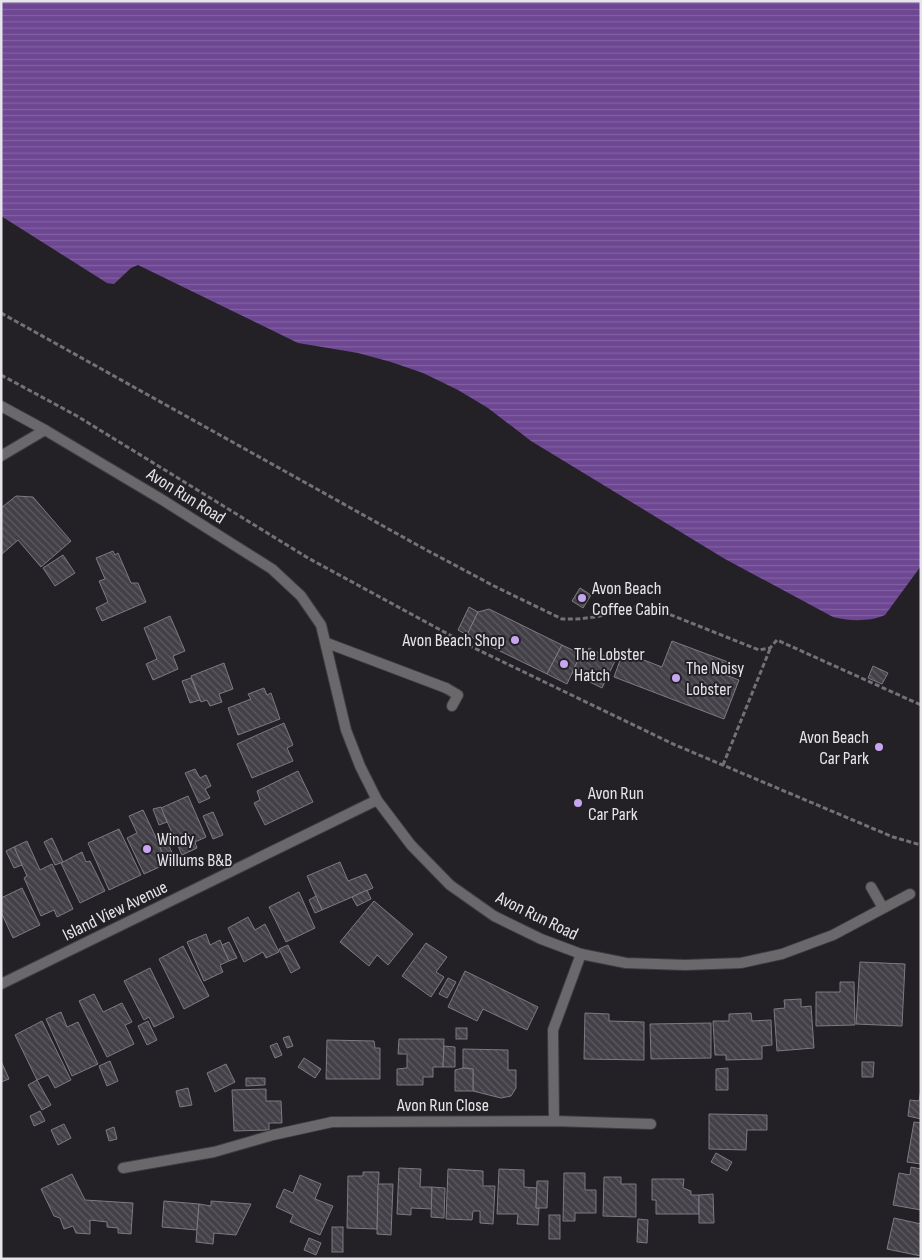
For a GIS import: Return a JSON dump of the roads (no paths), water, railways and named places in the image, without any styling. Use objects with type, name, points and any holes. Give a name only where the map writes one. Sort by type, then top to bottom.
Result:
[{"type":"street","name":"Avon Run Road","points":[[1,406],[161,499],[272,569],[301,596],[321,625],[346,730],[360,766],[377,800],[411,845],[450,885],[494,916],[541,939],[580,954],[626,963],[685,965],[741,962],[782,954],[832,935],[910,894]]},
{"type":"street","points":[[1,456],[45,430]]},
{"type":"street","points":[[326,642],[458,694],[452,706]]},
{"type":"street","name":"Island View Avenue","points":[[1,984],[377,800]]},
{"type":"street","points":[[871,887],[883,908]]},
{"type":"street","points":[[554,1121],[553,1030],[580,954]]},
{"type":"street","name":"Avon Run Close","points":[[123,1168],[214,1152],[273,1135],[332,1122],[554,1121],[651,1124]]},
{"type":"place","name":"Avon Beach Coffee Cabin","points":[[582,598]]},
{"type":"place","name":"Avon Beach Shop","points":[[515,640]]},
{"type":"place","name":"The Lobster Hatch","points":[[564,664]]},
{"type":"place","name":"The Noisy Lobster","points":[[676,678]]},
{"type":"place","name":"Avon Beach Car Park","points":[[879,747]]},
{"type":"place","name":"Avon Run Car Park","points":[[578,803]]},
{"type":"place","name":"Windy Willums B&B","points":[[147,849]]}]
